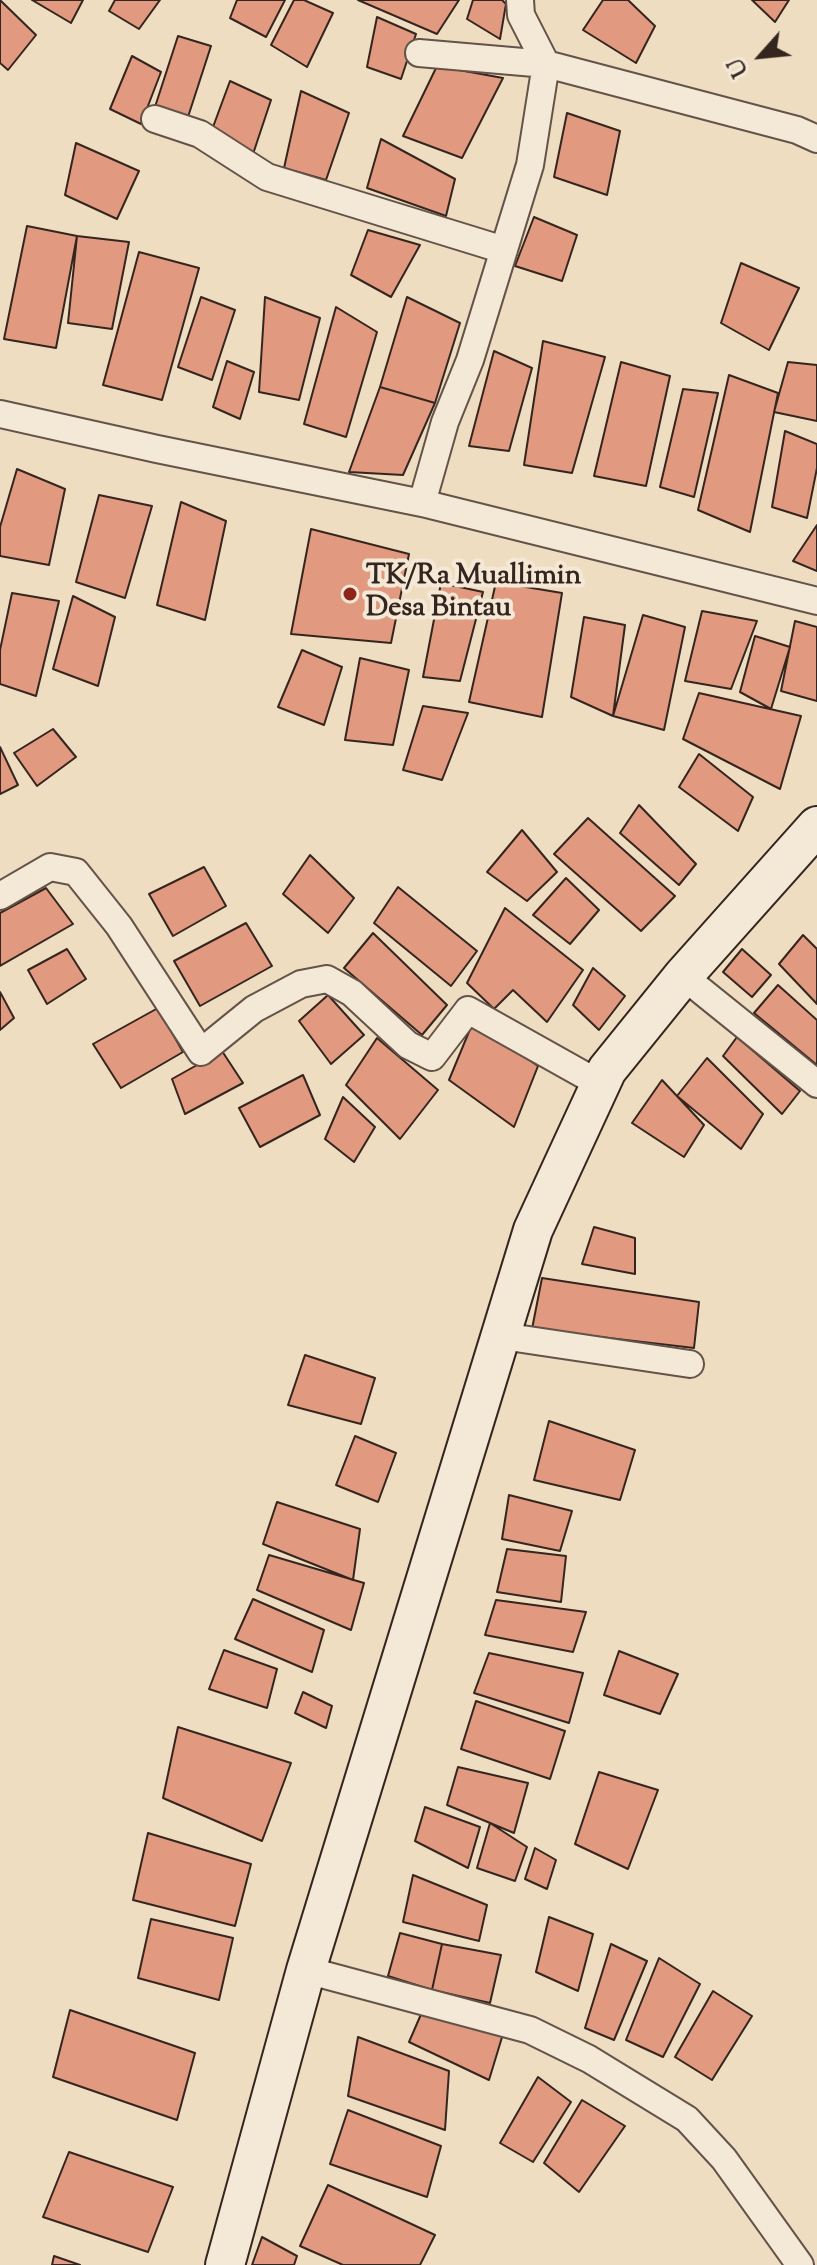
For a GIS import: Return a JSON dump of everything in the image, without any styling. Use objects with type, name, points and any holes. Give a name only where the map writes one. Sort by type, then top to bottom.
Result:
[{"type":"street","points":[[422,503],[445,422],[470,360],[530,165],[546,64],[521,15],[520,0]]},
{"type":"street","points":[[419,53],[546,64],[797,130],[817,139]]},
{"type":"street","points":[[155,119],[200,134],[267,177],[504,250]]},
{"type":"street","points":[[0,414],[422,503],[817,601]]},
{"type":"street","points":[[225,2265],[306,1970],[533,1230],[607,1070],[683,976],[817,826]]},
{"type":"street","points":[[0,896],[50,867],[76,872],[119,926],[201,1052],[254,1009],[301,984],[327,979],[352,993],[408,1045],[432,1057],[468,1010],[600,1084]]},
{"type":"street","points":[[683,976],[817,1084]]},
{"type":"street","points":[[502,1336],[690,1364]]},
{"type":"street","points":[[306,1970],[530,2030],[589,2059],[687,2119],[724,2159],[800,2265]]},
{"type":"building","points":[[0,0],[36,35],[8,70],[0,63]]},
{"type":"building","points":[[32,0],[83,0],[71,23]]},
{"type":"building","points":[[115,0],[160,0],[139,29],[109,11]]},
{"type":"building","points":[[237,0],[285,0],[266,37],[230,18]]},
{"type":"building","points":[[294,0],[304,0],[333,13],[307,67],[271,45]]},
{"type":"building","points":[[358,0],[459,0],[437,34]]},
{"type":"building","points":[[473,0],[502,0],[506,4],[500,39],[467,19]]},
{"type":"building","points":[[603,0],[628,0],[655,26],[636,63],[583,30]]},
{"type":"building","points":[[752,0],[789,0],[775,22]]},
{"type":"building","points":[[377,17],[416,34],[401,79],[367,67]]},
{"type":"building","points":[[178,36],[211,46],[187,120],[154,110]]},
{"type":"building","points":[[132,56],[161,72],[141,124],[110,109]]},
{"type":"building","points":[[437,66],[503,78],[462,158],[403,136]]},
{"type":"building","points":[[230,81],[271,100],[253,154],[213,127]]},
{"type":"building","points":[[301,91],[349,113],[326,180],[284,168]]},
{"type":"building","points":[[567,113],[620,131],[607,195],[554,177]]},
{"type":"building","points":[[381,139],[455,179],[446,216],[367,188]]},
{"type":"building","points":[[76,143],[139,171],[117,219],[65,195]]},
{"type":"building","points":[[534,217],[577,235],[562,281],[515,266]]},
{"type":"building","points":[[27,226],[77,236],[56,348],[4,339]]},
{"type":"building","points":[[368,230],[420,245],[391,297],[351,275]]},
{"type":"building","points":[[77,236],[129,242],[112,329],[68,323]]},
{"type":"building","points":[[139,252],[199,268],[162,400],[103,385]]},
{"type":"building","points":[[741,263],[799,288],[769,350],[721,323]]},
{"type":"building","points":[[201,297],[235,310],[212,380],[178,367]]},
{"type":"building","points":[[265,297],[320,318],[299,400],[259,392]]},
{"type":"building","points":[[407,297],[460,323],[435,403],[380,387]]},
{"type":"building","points":[[336,307],[377,332],[346,437],[304,424]]},
{"type":"building","points":[[543,341],[605,357],[572,473],[524,465]]},
{"type":"building","points":[[494,351],[532,368],[509,451],[469,446]]},
{"type":"building","points":[[227,361],[254,372],[240,419],[213,407]]},
{"type":"building","points":[[621,362],[670,376],[646,486],[594,476]]},
{"type":"building","points":[[788,362],[817,365],[817,421],[774,412]]},
{"type":"building","points":[[729,375],[778,393],[750,532],[698,510]]},
{"type":"building","points":[[380,387],[435,403],[403,475],[349,472]]},
{"type":"building","points":[[683,389],[718,393],[694,497],[660,487]]},
{"type":"building","points":[[785,431],[817,444],[817,468],[807,518],[772,507]]},
{"type":"building","points":[[17,469],[65,489],[49,565],[0,556],[0,527]]},
{"type":"building","points":[[99,495],[152,506],[125,598],[76,582]]},
{"type":"building","points":[[181,502],[226,521],[205,620],[157,605]]},
{"type":"building","points":[[817,525],[817,571],[793,561]]},
{"type":"building","name":"TK/Ra Muallimin Desa Bintau","points":[[311,529],[409,554],[391,643],[291,634]]},
{"type":"building","points":[[496,582],[562,593],[542,717],[469,702]]},
{"type":"building","points":[[441,583],[483,592],[460,681],[423,677]]},
{"type":"building","points":[[12,593],[59,601],[36,696],[0,684],[0,650]]},
{"type":"building","points":[[73,596],[115,617],[98,686],[53,669]]},
{"type":"building","points":[[702,611],[757,621],[731,689],[685,681]]},
{"type":"building","points":[[643,615],[685,627],[664,730],[613,716]]},
{"type":"building","points":[[584,617],[625,625],[613,716],[571,697]]},
{"type":"building","points":[[795,621],[817,627],[817,701],[781,691]]},
{"type":"building","points":[[755,636],[790,647],[771,709],[740,692]]},
{"type":"building","points":[[302,650],[342,667],[324,725],[278,707]]},
{"type":"building","points":[[360,658],[409,670],[393,745],[345,740]]},
{"type":"building","points":[[699,693],[801,716],[780,789],[683,739]]},
{"type":"building","points":[[423,706],[468,713],[442,780],[403,770]]},
{"type":"building","points":[[53,729],[76,757],[37,786],[14,753]]},
{"type":"building","points":[[0,747],[18,785],[0,794]]},
{"type":"building","points":[[699,754],[753,797],[738,831],[679,787]]},
{"type":"building","points":[[639,805],[696,864],[679,885],[620,833]]},
{"type":"building","points":[[588,818],[675,896],[641,931],[554,854]]},
{"type":"building","points":[[522,830],[557,872],[527,901],[487,872]]},
{"type":"building","points":[[310,855],[354,898],[328,933],[283,894]]},
{"type":"building","points":[[204,867],[226,906],[173,936],[149,894]]},
{"type":"building","points":[[566,878],[599,910],[570,944],[533,915]]},
{"type":"building","points":[[398,887],[477,951],[451,986],[374,923]]},
{"type":"building","points":[[46,888],[73,924],[0,966],[0,913]]},
{"type":"building","points":[[505,908],[583,970],[547,1022],[513,990],[494,1009],[467,983]]},
{"type":"building","points":[[246,923],[272,966],[200,1006],[174,961]]},
{"type":"building","points":[[373,933],[447,1005],[422,1035],[344,968]]},
{"type":"building","points":[[803,935],[817,949],[817,1004],[779,964]]},
{"type":"building","points":[[67,949],[86,979],[47,1004],[28,970]]},
{"type":"building","points":[[742,949],[771,975],[752,997],[723,972]]},
{"type":"building","points":[[593,968],[625,996],[599,1030],[573,1005]]},
{"type":"building","points":[[778,985],[817,1020],[817,1065],[754,1013]]},
{"type":"building","points":[[0,992],[14,1018],[0,1030]]},
{"type":"building","points":[[328,995],[364,1035],[331,1064],[299,1021]]},
{"type":"building","points":[[158,1008],[183,1052],[121,1088],[93,1044]]},
{"type":"building","points":[[473,1022],[538,1066],[514,1127],[449,1080]]},
{"type":"building","points":[[737,1037],[800,1091],[782,1114],[723,1056]]},
{"type":"building","points":[[377,1038],[438,1090],[400,1139],[346,1085]]},
{"type":"building","points":[[222,1051],[243,1083],[185,1114],[172,1079]]},
{"type":"building","points":[[707,1058],[763,1114],[741,1149],[677,1096]]},
{"type":"building","points":[[303,1075],[320,1115],[260,1147],[239,1108]]},
{"type":"building","points":[[662,1080],[704,1125],[684,1157],[632,1123]]},
{"type":"building","points":[[343,1097],[375,1127],[354,1162],[325,1139]]},
{"type":"building","points":[[594,1227],[635,1238],[635,1274],[582,1264]]},
{"type":"building","points":[[542,1278],[699,1302],[694,1348],[532,1329]]},
{"type":"building","points":[[305,1355],[375,1378],[361,1424],[288,1405]]},
{"type":"building","points":[[549,1421],[635,1450],[620,1500],[534,1480]]},
{"type":"building","points":[[355,1436],[396,1453],[378,1502],[336,1485]]},
{"type":"building","points":[[509,1495],[572,1511],[560,1551],[502,1539]]},
{"type":"building","points":[[277,1502],[360,1529],[353,1580],[263,1544]]},
{"type":"building","points":[[507,1549],[566,1556],[561,1602],[497,1592]]},
{"type":"building","points":[[269,1555],[364,1583],[351,1630],[257,1590]]},
{"type":"building","points":[[253,1599],[324,1630],[312,1672],[235,1639]]},
{"type":"building","points":[[496,1600],[586,1612],[573,1652],[485,1635]]},
{"type":"building","points":[[224,1650],[277,1669],[267,1708],[209,1689]]},
{"type":"building","points":[[619,1651],[678,1674],[660,1714],[604,1695]]},
{"type":"building","points":[[489,1653],[583,1673],[569,1723],[474,1693]]},
{"type":"building","points":[[303,1692],[332,1706],[326,1728],[295,1713]]},
{"type":"building","points":[[476,1701],[565,1731],[550,1779],[461,1749]]},
{"type":"building","points":[[178,1727],[291,1763],[262,1841],[163,1798]]},
{"type":"building","points":[[458,1767],[528,1783],[514,1833],[447,1805]]},
{"type":"building","points":[[599,1772],[658,1790],[628,1869],[575,1844]]},
{"type":"building","points":[[425,1807],[480,1827],[468,1868],[415,1841]]},
{"type":"building","points":[[490,1823],[527,1847],[515,1881],[477,1868]]},
{"type":"building","points":[[148,1833],[251,1864],[235,1926],[133,1900]]},
{"type":"building","points":[[535,1848],[556,1860],[547,1889],[525,1879]]},
{"type":"building","points":[[413,1875],[487,1905],[479,1941],[403,1922]]},
{"type":"building","points":[[549,1917],[593,1934],[578,1991],[536,1972]]},
{"type":"building","points":[[151,1919],[233,1938],[219,2000],[138,1978]]},
{"type":"building","points":[[400,1933],[442,1944],[432,1990],[388,1976]]},
{"type":"building","points":[[442,1944],[501,1955],[490,2003],[432,1990]]},
{"type":"building","points":[[611,1944],[647,1961],[614,2040],[585,2028]]},
{"type":"building","points":[[659,1958],[700,1984],[663,2057],[626,2040]]},
{"type":"building","points":[[713,1991],[752,2016],[712,2080],[675,2057]]},
{"type":"building","points":[[70,2010],[195,2053],[177,2120],[53,2077]]},
{"type":"building","points":[[422,2012],[503,2034],[489,2080],[409,2042]]},
{"type":"building","points":[[358,2037],[449,2071],[445,2130],[348,2096]]},
{"type":"building","points":[[538,2077],[571,2102],[533,2162],[500,2143]]},
{"type":"building","points":[[582,2100],[625,2126],[579,2192],[544,2163]]},
{"type":"building","points":[[348,2110],[441,2146],[427,2197],[330,2164]]},
{"type":"building","points":[[69,2152],[173,2187],[148,2252],[43,2217]]},
{"type":"building","points":[[328,2185],[435,2235],[420,2265],[343,2265],[300,2246]]},
{"type":"building","points":[[262,2237],[297,2256],[294,2265],[252,2265]]},
{"type":"building","points":[[54,2256],[80,2265],[52,2265]]},
{"type":"place","name":"TK/Ra Muallimin Desa Bintau","points":[[350,594]]}]
